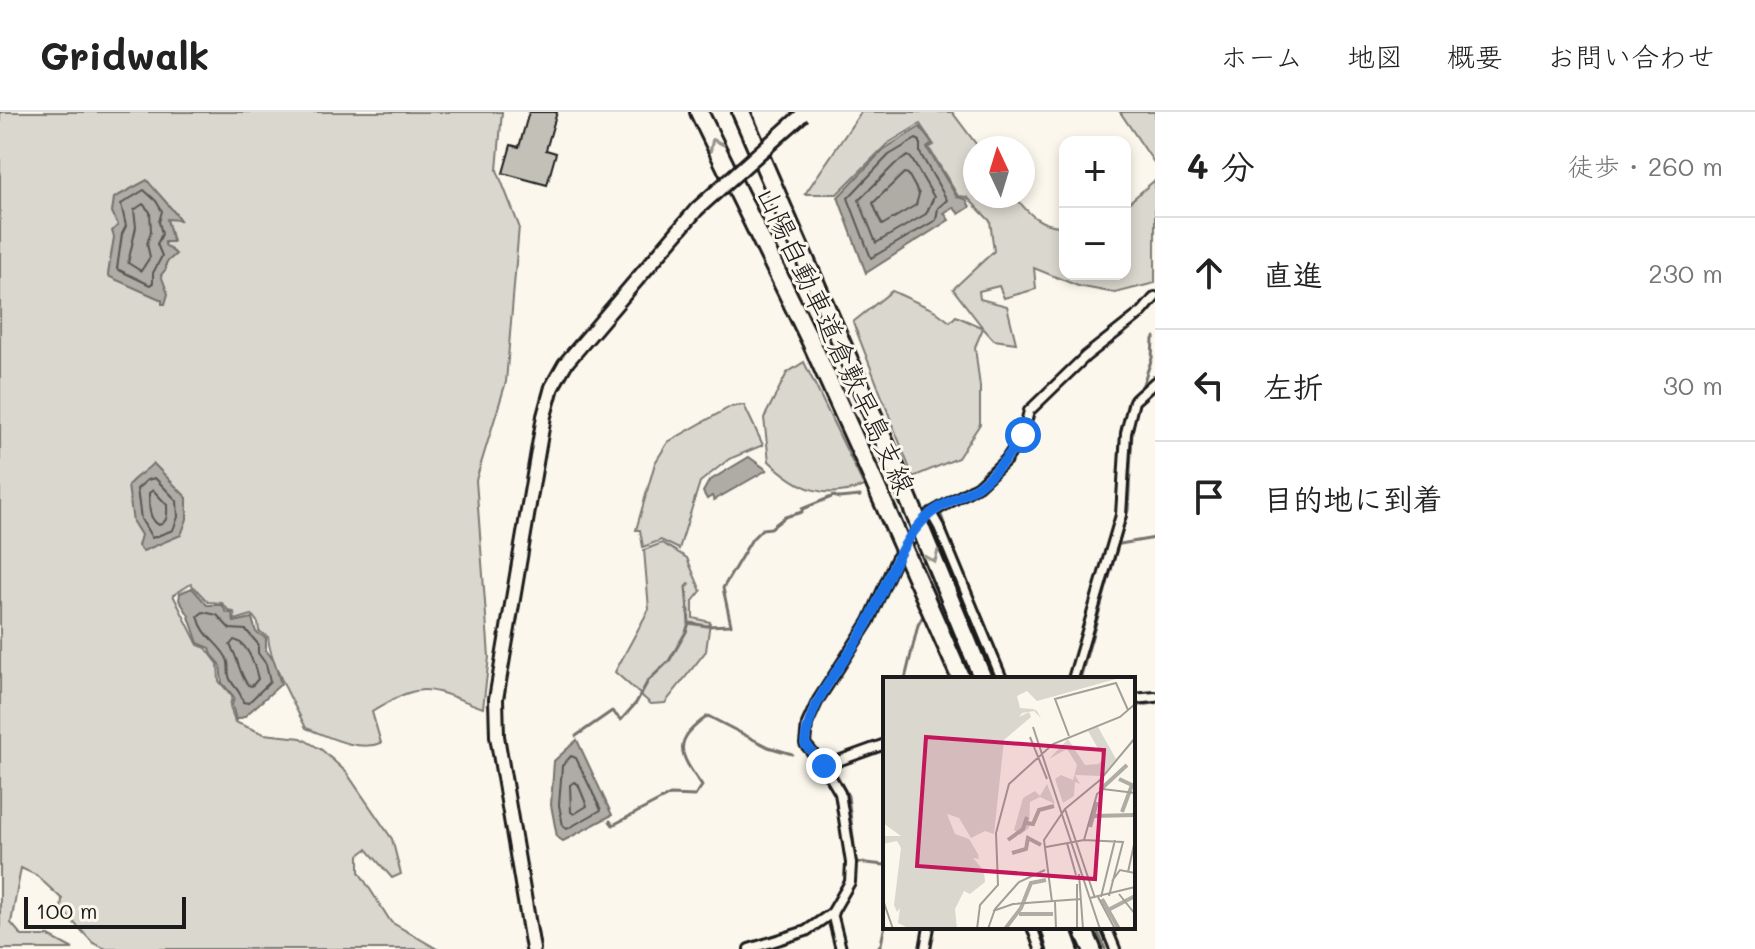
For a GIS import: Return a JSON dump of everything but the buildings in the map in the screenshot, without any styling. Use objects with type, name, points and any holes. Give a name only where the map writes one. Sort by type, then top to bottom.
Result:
[{"type":"highway","name":"山陽自動車道倉敷早島支線","points":[[699,112],[805,329],[960,677]]},
{"type":"highway","name":"山陽自動車道倉敷早島支線","points":[[741,112],[892,459],[982,677]]},
{"type":"highway","points":[[1051,929],[1056,949]]},
{"type":"highway","points":[[1062,929],[1069,949]]},
{"type":"highway","points":[[1082,929],[1089,949]]},
{"type":"street","points":[[533,949],[497,736],[496,699],[544,416],[552,387],[565,364],[697,209],[804,113]]},
{"type":"street","points":[[749,949],[806,931],[832,913],[850,882],[851,863],[840,793],[824,766],[805,744],[807,724],[818,700],[869,621],[896,559],[931,513],[978,486],[1006,460],[1023,435],[1029,411],[1086,356],[1142,312],[1155,297]]},
{"type":"street","points":[[1074,677],[1121,515],[1126,433],[1134,401],[1155,382]]},
{"type":"street","points":[[931,513],[1001,677]]},
{"type":"street","points":[[1135,699],[1155,697]]},
{"type":"street","points":[[824,766],[883,745]]},
{"type":"street","points":[[832,913],[841,949]]},
{"type":"street","points":[[925,949],[929,929]]},
{"type":"street","points":[[1033,929],[1040,949]]},
{"type":"street","points":[[1107,929],[1115,949]]},
{"type":"shaded area","points":[[0,112],[502,112],[497,170],[519,226],[506,382],[476,480],[489,657],[483,708],[437,692],[415,691],[372,712],[381,743],[363,746],[334,739],[306,728],[278,671],[268,637],[259,631],[252,615],[235,620],[234,612],[222,603],[208,602],[191,584],[173,595],[198,645],[206,648],[218,664],[219,681],[232,696],[230,706],[235,722],[264,734],[301,738],[322,750],[346,772],[392,839],[401,874],[392,878],[367,849],[359,855],[359,872],[391,922],[437,949],[106,949],[93,943],[61,909],[62,899],[36,875],[21,868],[11,923],[22,936],[49,936],[73,949],[0,949]]},
{"type":"shaded area","points":[[861,112],[952,112],[970,136],[963,136],[963,197],[958,196],[929,148],[934,145],[920,124],[887,144],[837,194],[805,194]]},
{"type":"shaded area","points":[[1120,112],[1155,112],[1155,164]]},
{"type":"shaded area","points":[[1155,180],[1155,283],[1115,293],[1063,280],[1131,280],[1131,201]]},
{"type":"shaded area","points":[[978,208],[1025,208],[1036,218],[1059,226],[1059,278],[1034,268],[1036,289],[1004,298],[999,286],[979,291],[980,299],[1007,306],[1016,343],[994,340],[953,289],[994,251],[990,221]]},
{"type":"shaded area","points":[[892,291],[934,310],[950,322],[956,316],[983,328],[975,347],[980,424],[958,458],[913,477],[853,322]]},
{"type":"shaded area","points":[[804,362],[864,486],[837,492],[813,490],[791,479],[769,461],[764,418],[787,373]]},
{"type":"shaded area","points":[[744,405],[763,445],[729,459],[700,482],[679,549],[661,540],[643,547],[640,530],[636,530],[655,463],[668,442],[730,407]]},
{"type":"shaded area","points":[[662,543],[687,558],[701,591],[693,601],[693,618],[710,622],[706,651],[665,703],[651,704],[615,672],[649,609],[644,550]]},
{"type":"water","points":[[920,127],[932,144],[927,148],[957,197],[963,198],[963,208],[968,208],[959,214],[953,207],[944,213],[949,220],[866,273],[838,197],[884,149]]},
{"type":"water","points":[[147,180],[180,220],[167,219],[173,242],[165,242],[165,245],[176,254],[166,263],[161,275],[168,294],[165,304],[108,274],[114,237],[112,231],[118,225],[112,212],[114,198]]},
{"type":"water","points":[[749,457],[767,470],[714,500],[712,496],[707,499],[703,492],[709,481]]},
{"type":"water","points":[[153,463],[187,498],[187,519],[181,535],[143,551],[138,546],[141,535],[133,522],[128,486]]},
{"type":"water","points":[[192,588],[207,605],[222,605],[227,613],[232,613],[234,622],[252,618],[256,632],[266,638],[266,650],[274,661],[281,684],[244,717],[236,720],[232,705],[234,697],[222,683],[220,664],[210,648],[198,643],[188,614],[179,600],[180,593]]},
{"type":"water","points":[[577,740],[612,815],[563,841],[557,837],[551,805],[554,761]]},
{"type":"waterway","points":[[1143,384],[1155,337]]},
{"type":"waterway","points":[[1081,677],[1128,510],[1136,412]]},
{"type":"waterway","points":[[943,501],[955,495]]},
{"type":"waterway","points":[[689,623],[731,625],[723,588],[752,539],[762,529],[771,528],[785,517],[834,496],[860,496]]},
{"type":"waterway","points":[[941,515],[946,529]]},
{"type":"waterway","points":[[934,533],[994,677]]},
{"type":"waterway","points":[[1120,544],[1155,538]]},
{"type":"waterway","points":[[899,561],[923,616],[905,677]]},
{"type":"waterway","points":[[576,736],[612,711],[621,720],[636,703],[648,681],[669,661],[689,623],[686,587],[689,584]]},
{"type":"waterway","points":[[1135,706],[1155,703]]},
{"type":"waterway","points":[[610,821],[613,825],[670,795],[695,796],[702,786],[688,765],[682,748],[688,733],[708,716],[768,747],[792,754]]},
{"type":"waterway","points":[[847,753],[883,740]]},
{"type":"waterway","points":[[828,760],[837,757]]},
{"type":"waterway","points":[[833,768],[848,796],[856,862],[883,865]]},
{"type":"waterway","points":[[877,949],[884,929]]},
{"type":"waterway","points":[[1041,929],[1047,949]]},
{"type":"waterway","points":[[1097,929],[1105,949]]},
{"type":"route","points":[[824,766],[805,744],[807,724],[818,700],[869,621],[892,564],[931,513],[978,486],[1006,460],[1023,435]]}]
